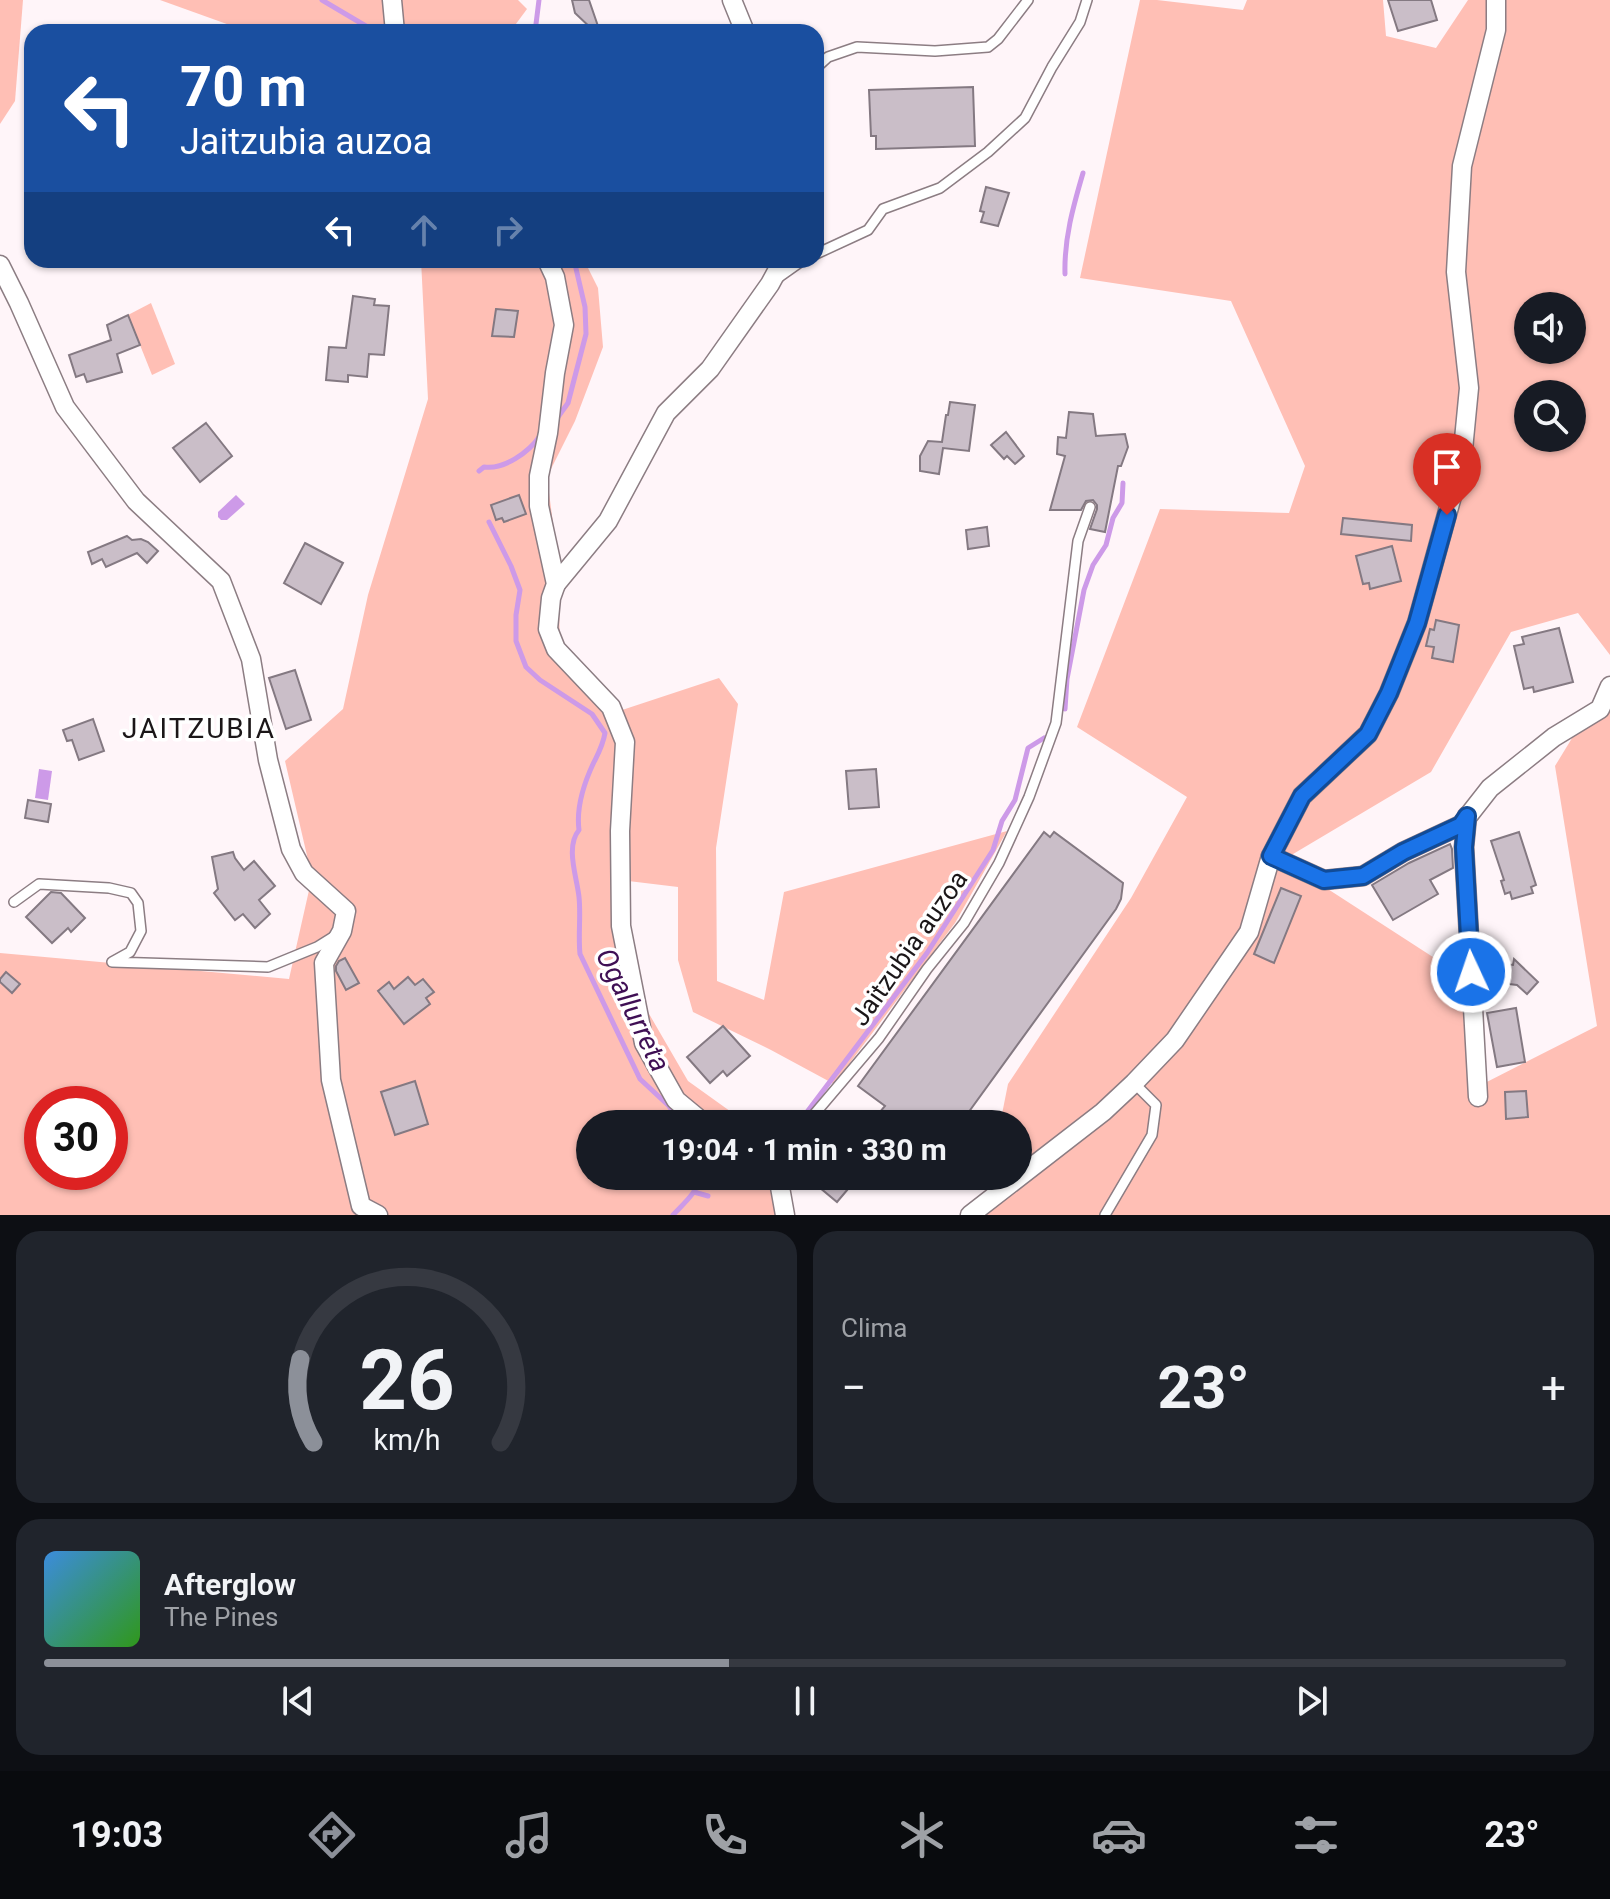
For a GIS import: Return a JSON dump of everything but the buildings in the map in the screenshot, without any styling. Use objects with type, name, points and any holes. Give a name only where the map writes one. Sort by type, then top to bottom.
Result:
[{"type":"street","points":[[392,0],[394,24]]},
{"type":"street","points":[[732,0],[742,24]]},
{"type":"street","points":[[970,1215],[1103,1112],[1175,1040],[1249,932],[1271,856],[1302,796],[1368,734],[1389,693],[1417,623],[1462,460],[1469,388],[1456,272],[1462,166],[1496,30],[1496,0]]},
{"type":"street","points":[[0,265],[65,407],[136,501],[221,581],[251,659],[268,760],[291,849],[304,873],[346,911],[342,931],[324,963],[331,1080],[361,1206],[378,1215]]},
{"type":"street","points":[[551,268],[564,325],[539,476],[539,506],[556,584]]},
{"type":"street","points":[[688,1110],[676,1100],[644,1043],[621,926],[620,831],[625,742],[611,707],[556,649],[548,629],[551,598],[556,584],[608,521],[666,413],[710,369],[779,268]]},
{"type":"street","points":[[1271,856],[1324,880],[1363,876],[1403,852],[1461,825],[1490,788],[1554,737],[1600,709],[1610,686]]},
{"type":"street","points":[[1467,816],[1464,847],[1478,1097]]},
{"type":"street","points":[[781,1190],[785,1215]]},
{"type":"lane","points":[[824,61],[857,47],[935,51],[988,47],[998,39],[1028,0]]},
{"type":"lane","points":[[824,250],[868,230],[883,209],[940,188],[988,152],[1025,118],[1080,22],[1087,0]]},
{"type":"lane","points":[[770,284],[792,268]]},
{"type":"lane","name":"Jaitzubia auzoa","points":[[815,1110],[879,1038],[927,969],[964,923],[999,863],[1029,797],[1056,723],[1078,541],[1090,507]]},
{"type":"lane","points":[[14,902],[39,884],[109,888],[131,893],[138,903],[141,931],[130,952],[112,962],[268,967],[317,947],[342,931]]},
{"type":"lane","points":[[1105,1215],[1152,1135],[1156,1105],[1134,1083]]},
{"type":"shaded area","points":[[0,0],[23,0],[15,101],[0,124]]},
{"type":"shaded area","points":[[160,0],[518,0],[527,9],[516,24],[227,24]]},
{"type":"shaded area","points":[[1140,0],[1243,10],[1247,0],[1383,0],[1386,36],[1436,48],[1468,0],[1610,0],[1610,655],[1578,613],[1511,632],[1431,772],[1283,860],[1470,981],[1475,1088],[1597,1026],[1555,766],[1610,676],[1610,1215],[980,1215],[985,1190],[1032,1190],[1032,1110],[1003,1110],[1008,1084],[1131,898],[1187,797],[1077,727],[1160,509],[1289,513],[1305,466],[1231,301],[1080,278]]},
{"type":"shaded area","points":[[421,268],[588,268],[598,288],[603,347],[575,421],[547,477],[558,562],[560,648],[610,714],[719,678],[738,704],[716,848],[717,981],[764,1000],[784,892],[1007,831],[955,923],[834,1084],[693,1012],[678,960],[678,887],[620,880],[623,969],[688,1081],[728,1110],[576,1110],[576,1190],[778,1190],[782,1215],[0,1215],[0,953],[289,979],[312,877],[285,761],[343,709],[368,595],[428,399]]},
{"type":"shaded area","points":[[151,303],[175,364],[152,375],[128,315]]},
{"type":"shaded area","points":[[236,495],[245,504],[227,520],[221,520],[218,512]]},
{"type":"shaded area","points":[[39,769],[52,771],[48,800],[35,798]]},
{"type":"waterway","points":[[322,0],[362,24]]},
{"type":"waterway","name":"Ogallurreta","points":[[536,24],[539,0]]},
{"type":"waterway","name":"Ogallurreta","points":[[1065,274],[1068,236],[1083,173]]},
{"type":"waterway","name":"Ogallurreta","points":[[558,417],[568,403],[586,334],[585,307],[576,268]]},
{"type":"waterway","name":"Ogallurreta","points":[[479,471],[515,459],[540,436]]},
{"type":"waterway","name":"Ogallurreta","points":[[1065,709],[1067,679],[1084,590],[1122,503],[1123,483]]},
{"type":"waterway","name":"Ogallurreta","points":[[489,522],[520,590],[516,641],[526,667],[540,680],[592,714],[605,733],[584,787],[579,830],[573,845],[580,904],[580,954],[640,1079],[671,1110]]},
{"type":"waterway","name":"Ogallurreta","points":[[809,1110],[927,953],[993,850],[1002,821],[1015,800],[1028,748],[1044,738]]},
{"type":"waterway","name":"Ogallurreta","points":[[673,1215],[694,1190]]},
{"type":"waterway","name":"Ogallurreta","points":[[694,1192],[708,1196]]},
{"type":"district","name":"JAITZUBIA","points":[[199,728]]},
{"type":"route","points":[[1447,515],[1417,623],[1389,693],[1368,734],[1302,796],[1271,856],[1324,880],[1363,876],[1403,852],[1461,825],[1467,816],[1464,847],[1471,972]]}]
